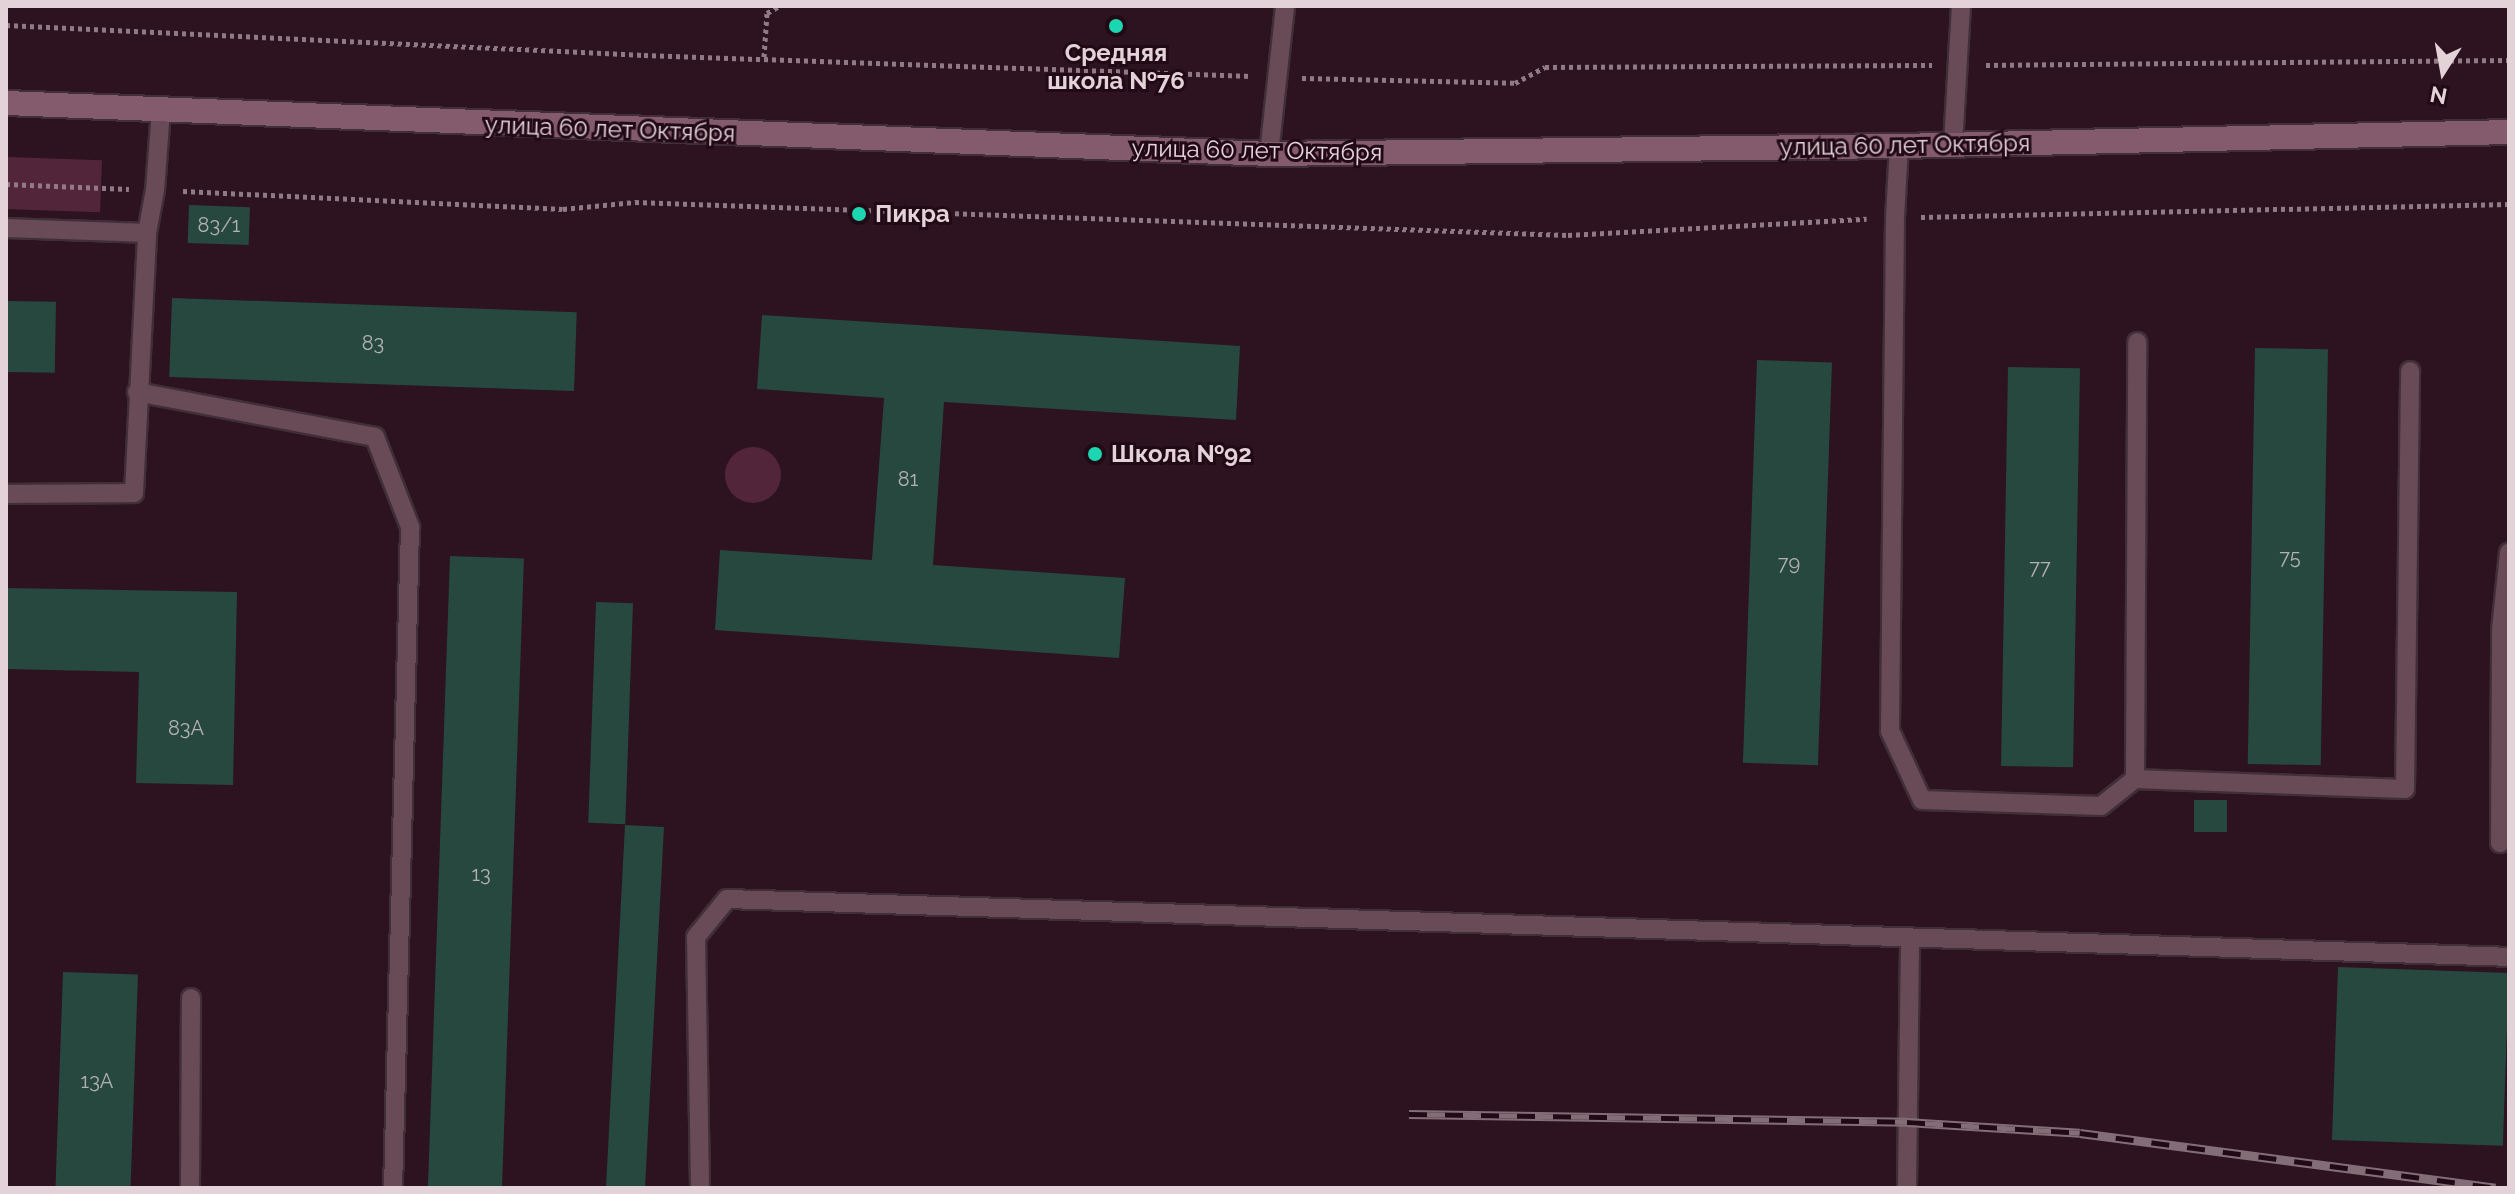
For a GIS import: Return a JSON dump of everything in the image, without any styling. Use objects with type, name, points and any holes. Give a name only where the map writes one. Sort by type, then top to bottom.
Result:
[{"type":"main road","name":"улица 60 лет Октября","points":[[6,103],[1269,154],[1899,146],[2509,132]]},
{"type":"lane","points":[[1269,154],[1285,6]]},
{"type":"lane","points":[[1953,145],[1961,6]]},
{"type":"lane","points":[[6,494],[134,493],[147,233],[155,190],[161,110]]},
{"type":"lane","points":[[1899,146],[1895,217],[1890,731],[1922,800],[2101,806],[2135,779],[2405,789],[2410,371]]},
{"type":"lane","points":[[6,228],[147,233]]},
{"type":"lane","points":[[2135,779],[2137,342]]},
{"type":"lane","points":[[137,392],[375,437],[410,527],[393,1188]]},
{"type":"lane","points":[[2500,843],[2501,630],[2509,552]]},
{"type":"lane","points":[[700,1188],[696,937],[727,899],[2509,957]]},
{"type":"lane","points":[[1907,1188],[1910,939]]},
{"type":"lane","points":[[190,1188],[191,998]]},
{"type":"path","points":[[764,57],[767,13],[779,6]]},
{"type":"path","points":[[6,25],[1276,77],[1515,83],[1545,67],[2509,60]]},
{"type":"path","points":[[6,184],[563,209],[635,202],[1568,235],[1895,217],[2509,204]]},
{"type":"shaded area","points":[[6,157],[102,160],[100,212],[6,209]]},
{"type":"shaded area","points":[[753,447],[773,455],[781,475],[773,495],[753,503],[733,495],[725,475],[733,455]]},
{"type":"building","points":[[189,205],[250,207],[249,245],[188,243]]},
{"type":"building","points":[[172,298],[577,312],[574,391],[169,377]]},
{"type":"building","points":[[6,301],[56,302],[55,373],[6,372]]},
{"type":"building","points":[[762,315],[1240,346],[1236,420],[944,402],[933,565],[1125,578],[1119,658],[715,630],[720,550],[872,560],[884,398],[757,389]]},
{"type":"building","points":[[2255,348],[2328,349],[2321,765],[2248,764]]},
{"type":"building","points":[[1757,360],[1832,363],[1818,765],[1743,763]]},
{"type":"building","points":[[2008,367],[2080,368],[2073,767],[2001,766]]},
{"type":"building","points":[[450,556],[524,559],[502,1188],[428,1188]]},
{"type":"building","points":[[6,588],[237,592],[233,785],[136,783],[139,672],[6,669]]},
{"type":"building","points":[[596,602],[633,603],[625,824],[588,823]]},
{"type":"building","points":[[2194,800],[2227,800],[2227,832],[2194,832]]},
{"type":"building","points":[[625,825],[664,827],[645,1188],[606,1188]]},
{"type":"building","points":[[2338,967],[2509,973],[2503,1146],[2332,1140]]},
{"type":"building","points":[[63,972],[138,975],[131,1188],[55,1188]]},
{"type":"railway","points":[[1409,1114],[1907,1122],[2080,1133],[2495,1188]]},
{"type":"place","name":"Средняя школа №76","points":[[1116,26]]},
{"type":"place","name":"Пикра","points":[[859,214]]},
{"type":"place","name":"Школа №92","points":[[1095,454]]}]
